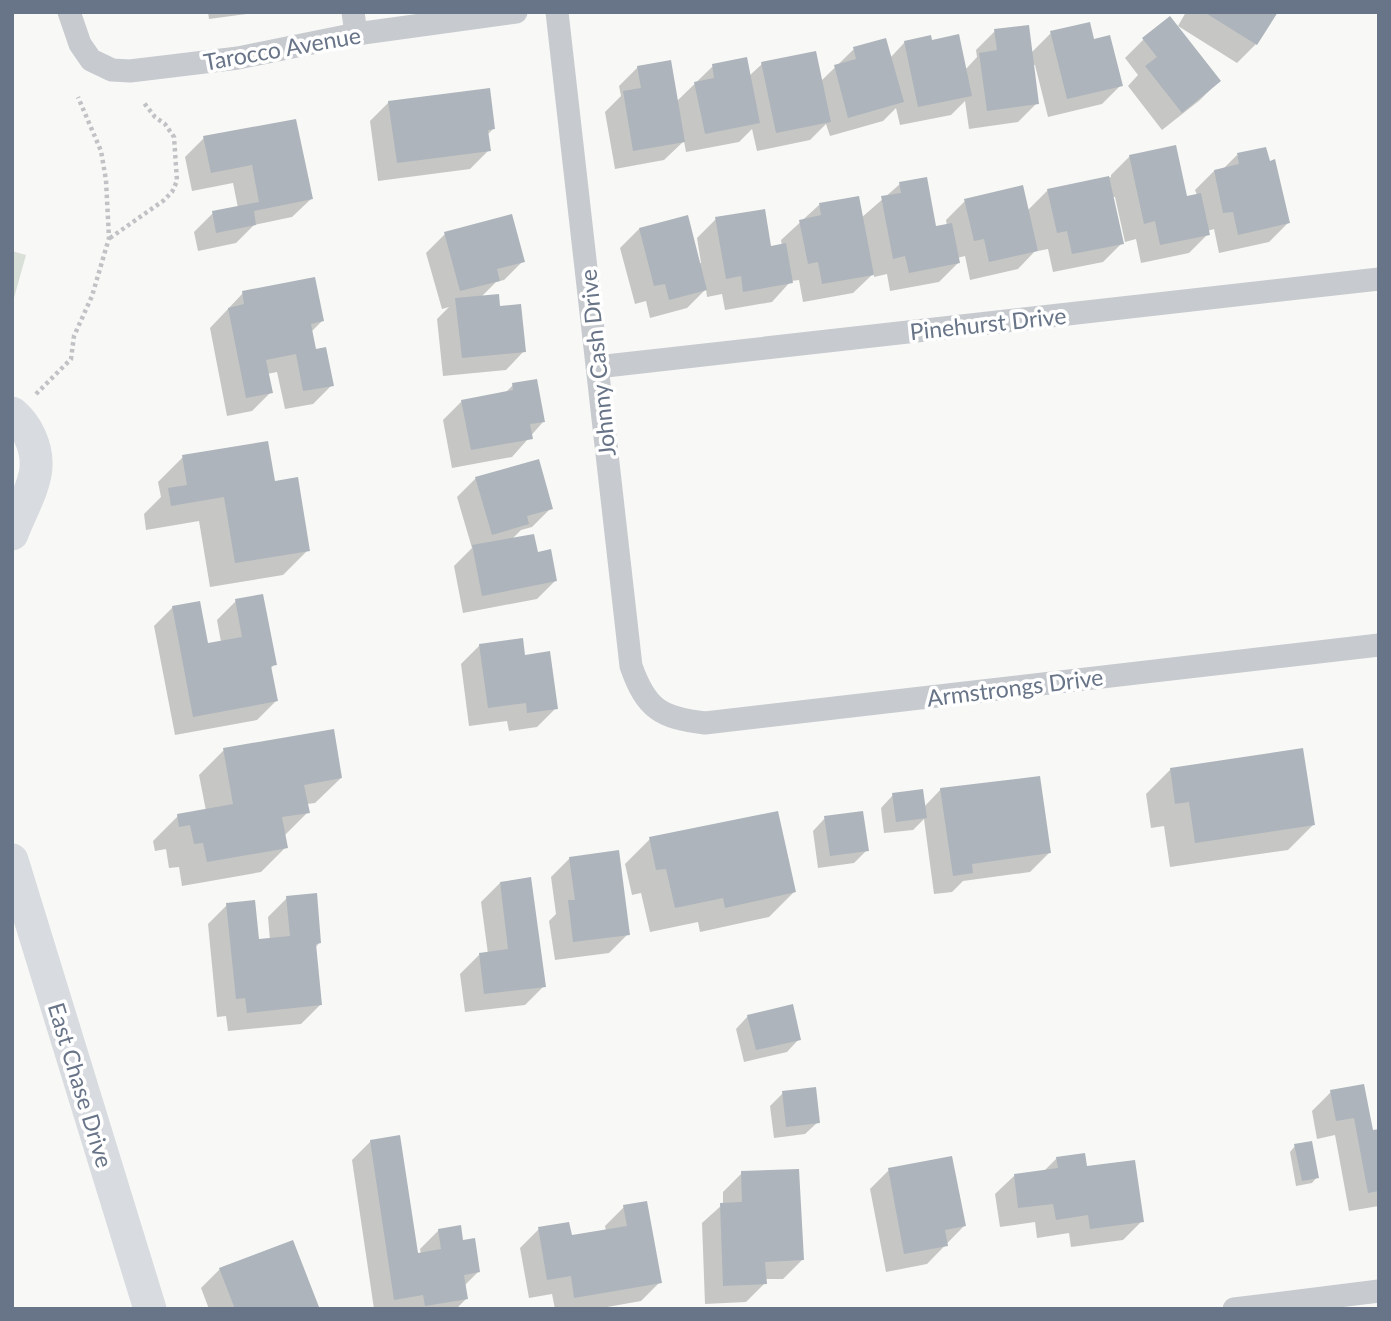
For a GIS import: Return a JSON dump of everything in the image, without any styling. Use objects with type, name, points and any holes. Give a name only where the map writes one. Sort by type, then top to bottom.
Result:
[{"type":"street","name":"Tarocco Avenue","points":[[69,12],[80,44],[91,60],[111,70],[130,71],[238,58],[354,23],[516,12]]},
{"type":"street","name":"Johnny Cash Drive","points":[[557,12],[631,666],[639,688],[654,708]]},
{"type":"street","name":"Pinehurst Drive","points":[[597,367],[1379,279]]},
{"type":"street","points":[[12,534],[37,467],[24,409]]},
{"type":"street","name":"Armstrongs Drive","points":[[654,708],[676,719],[705,723],[1379,645]]},
{"type":"street","name":"East Chase Drive","points":[[12,860],[150,1309]]},
{"type":"street","points":[[1234,1309],[1379,1291]]},
{"type":"path","points":[[24,409],[71,359],[74,336],[92,296],[109,238],[106,180],[101,151],[78,97]]},
{"type":"path","points":[[109,238],[163,201],[172,192],[177,181],[174,137],[144,103]]},
{"type":"shaded area","points":[[12,251],[26,255],[12,305]]},
{"type":"building","points":[[1204,12],[1278,12],[1257,45]]},
{"type":"building","points":[[1170,16],[1221,81],[1182,113],[1145,66],[1157,57],[1142,38]]},
{"type":"building","points":[[1090,22],[1094,39],[1110,35],[1123,86],[1067,99],[1050,31]]},
{"type":"building","points":[[1029,25],[1039,104],[987,111],[979,53],[997,50],[994,29]]},
{"type":"building","points":[[959,34],[972,96],[918,107],[904,41],[931,35],[932,40]]},
{"type":"building","points":[[886,38],[904,102],[848,118],[834,65],[856,59],[853,47]]},
{"type":"building","points":[[816,51],[831,122],[776,133],[761,62]]},
{"type":"building","points":[[747,57],[760,123],[705,134],[694,82],[714,78],[712,64]]},
{"type":"building","points":[[671,60],[685,142],[633,151],[623,91],[641,88],[637,66]]},
{"type":"building","points":[[490,88],[495,129],[488,130],[491,151],[397,163],[388,101]]},
{"type":"building","points":[[296,119],[313,199],[254,211],[256,225],[216,233],[212,211],[259,202],[252,165],[211,173],[203,136]]},
{"type":"building","points":[[1176,145],[1187,196],[1201,193],[1210,235],[1160,245],[1155,221],[1144,224],[1129,155]]},
{"type":"building","points":[[1266,147],[1270,161],[1275,159],[1290,223],[1238,235],[1233,212],[1223,213],[1214,170],[1239,164],[1237,153]]},
{"type":"building","points":[[1109,176],[1124,244],[1072,254],[1067,231],[1057,233],[1047,189]]},
{"type":"building","points":[[927,177],[936,226],[952,223],[960,263],[909,273],[905,256],[893,259],[881,196],[901,193],[899,182]]},
{"type":"building","points":[[1023,185],[1038,251],[989,262],[984,239],[974,241],[964,199]]},
{"type":"building","points":[[859,196],[874,275],[822,284],[818,262],[808,264],[799,220],[821,215],[819,203]]},
{"type":"building","points":[[765,209],[771,246],[786,243],[793,283],[743,292],[741,276],[726,279],[715,217]]},
{"type":"building","points":[[512,214],[525,262],[497,269],[500,281],[460,291],[444,232]]},
{"type":"building","points":[[688,215],[707,290],[669,300],[665,284],[654,286],[639,228]]},
{"type":"building","points":[[315,277],[324,321],[311,324],[316,349],[326,347],[334,386],[303,391],[296,354],[266,360],[273,393],[246,398],[228,308],[244,304],[242,291]]},
{"type":"building","points":[[499,294],[500,306],[521,304],[526,352],[462,358],[455,298]]},
{"type":"building","points":[[537,379],[545,422],[530,424],[533,439],[471,450],[461,400],[513,390],[512,383]]},
{"type":"building","points":[[268,441],[275,481],[298,477],[310,551],[235,563],[224,497],[171,506],[168,488],[187,485],[182,455]]},
{"type":"building","points":[[539,459],[553,509],[527,516],[529,524],[492,535],[475,477]]},
{"type":"building","points":[[534,534],[538,552],[551,549],[557,581],[482,596],[472,545]]},
{"type":"building","points":[[263,594],[277,665],[271,666],[278,701],[193,717],[172,606],[200,601],[208,643],[242,637],[235,599]]},
{"type":"building","points":[[523,638],[525,655],[550,651],[558,709],[527,713],[526,703],[488,708],[479,644]]},
{"type":"building","points":[[334,729],[342,778],[304,785],[310,813],[282,817],[288,848],[207,862],[203,843],[194,844],[190,825],[179,827],[177,814],[233,804],[223,748]]},
{"type":"building","points":[[1303,748],[1315,825],[1195,843],[1189,802],[1175,804],[1170,768]]},
{"type":"building","points":[[1040,776],[1051,853],[972,864],[973,873],[953,876],[940,788]]},
{"type":"building","points":[[923,789],[927,818],[896,822],[892,793]]},
{"type":"building","points":[[778,811],[796,892],[725,908],[723,898],[675,908],[666,869],[656,870],[649,837]]},
{"type":"building","points":[[863,811],[869,851],[830,856],[824,816]]},
{"type":"building","points":[[619,850],[630,935],[573,942],[568,900],[575,900],[569,857]]},
{"type":"building","points":[[531,877],[546,987],[484,994],[479,953],[508,949],[500,882]]},
{"type":"building","points":[[317,893],[321,943],[316,944],[322,1005],[247,1013],[245,998],[236,999],[226,903],[255,900],[259,939],[290,936],[286,896]]},
{"type":"building","points":[[793,1004],[801,1040],[756,1050],[747,1015]]},
{"type":"building","points":[[1364,1084],[1373,1130],[1379,1129],[1379,1191],[1368,1193],[1354,1118],[1336,1121],[1330,1090]]},
{"type":"building","points":[[816,1087],[820,1123],[786,1127],[782,1091]]},
{"type":"building","points":[[400,1135],[418,1253],[441,1249],[438,1229],[461,1225],[463,1240],[475,1238],[480,1272],[464,1275],[468,1299],[425,1306],[423,1295],[394,1300],[370,1140]]},
{"type":"building","points":[[1312,1141],[1319,1178],[1302,1181],[1294,1144]]},
{"type":"building","points":[[1085,1153],[1087,1166],[1135,1160],[1144,1222],[1090,1229],[1088,1215],[1056,1220],[1053,1204],[1018,1208],[1014,1174],[1058,1168],[1056,1157]]},
{"type":"building","points":[[952,1156],[966,1226],[945,1230],[948,1246],[904,1254],[888,1168]]},
{"type":"building","points":[[799,1169],[804,1260],[765,1262],[767,1284],[723,1286],[720,1203],[742,1202],[741,1171]]},
{"type":"building","points":[[647,1201],[662,1283],[574,1298],[571,1276],[547,1280],[538,1227],[569,1222],[572,1235],[627,1226],[623,1205]]},
{"type":"building","points":[[293,1240],[319,1307],[235,1309],[219,1268]]}]
